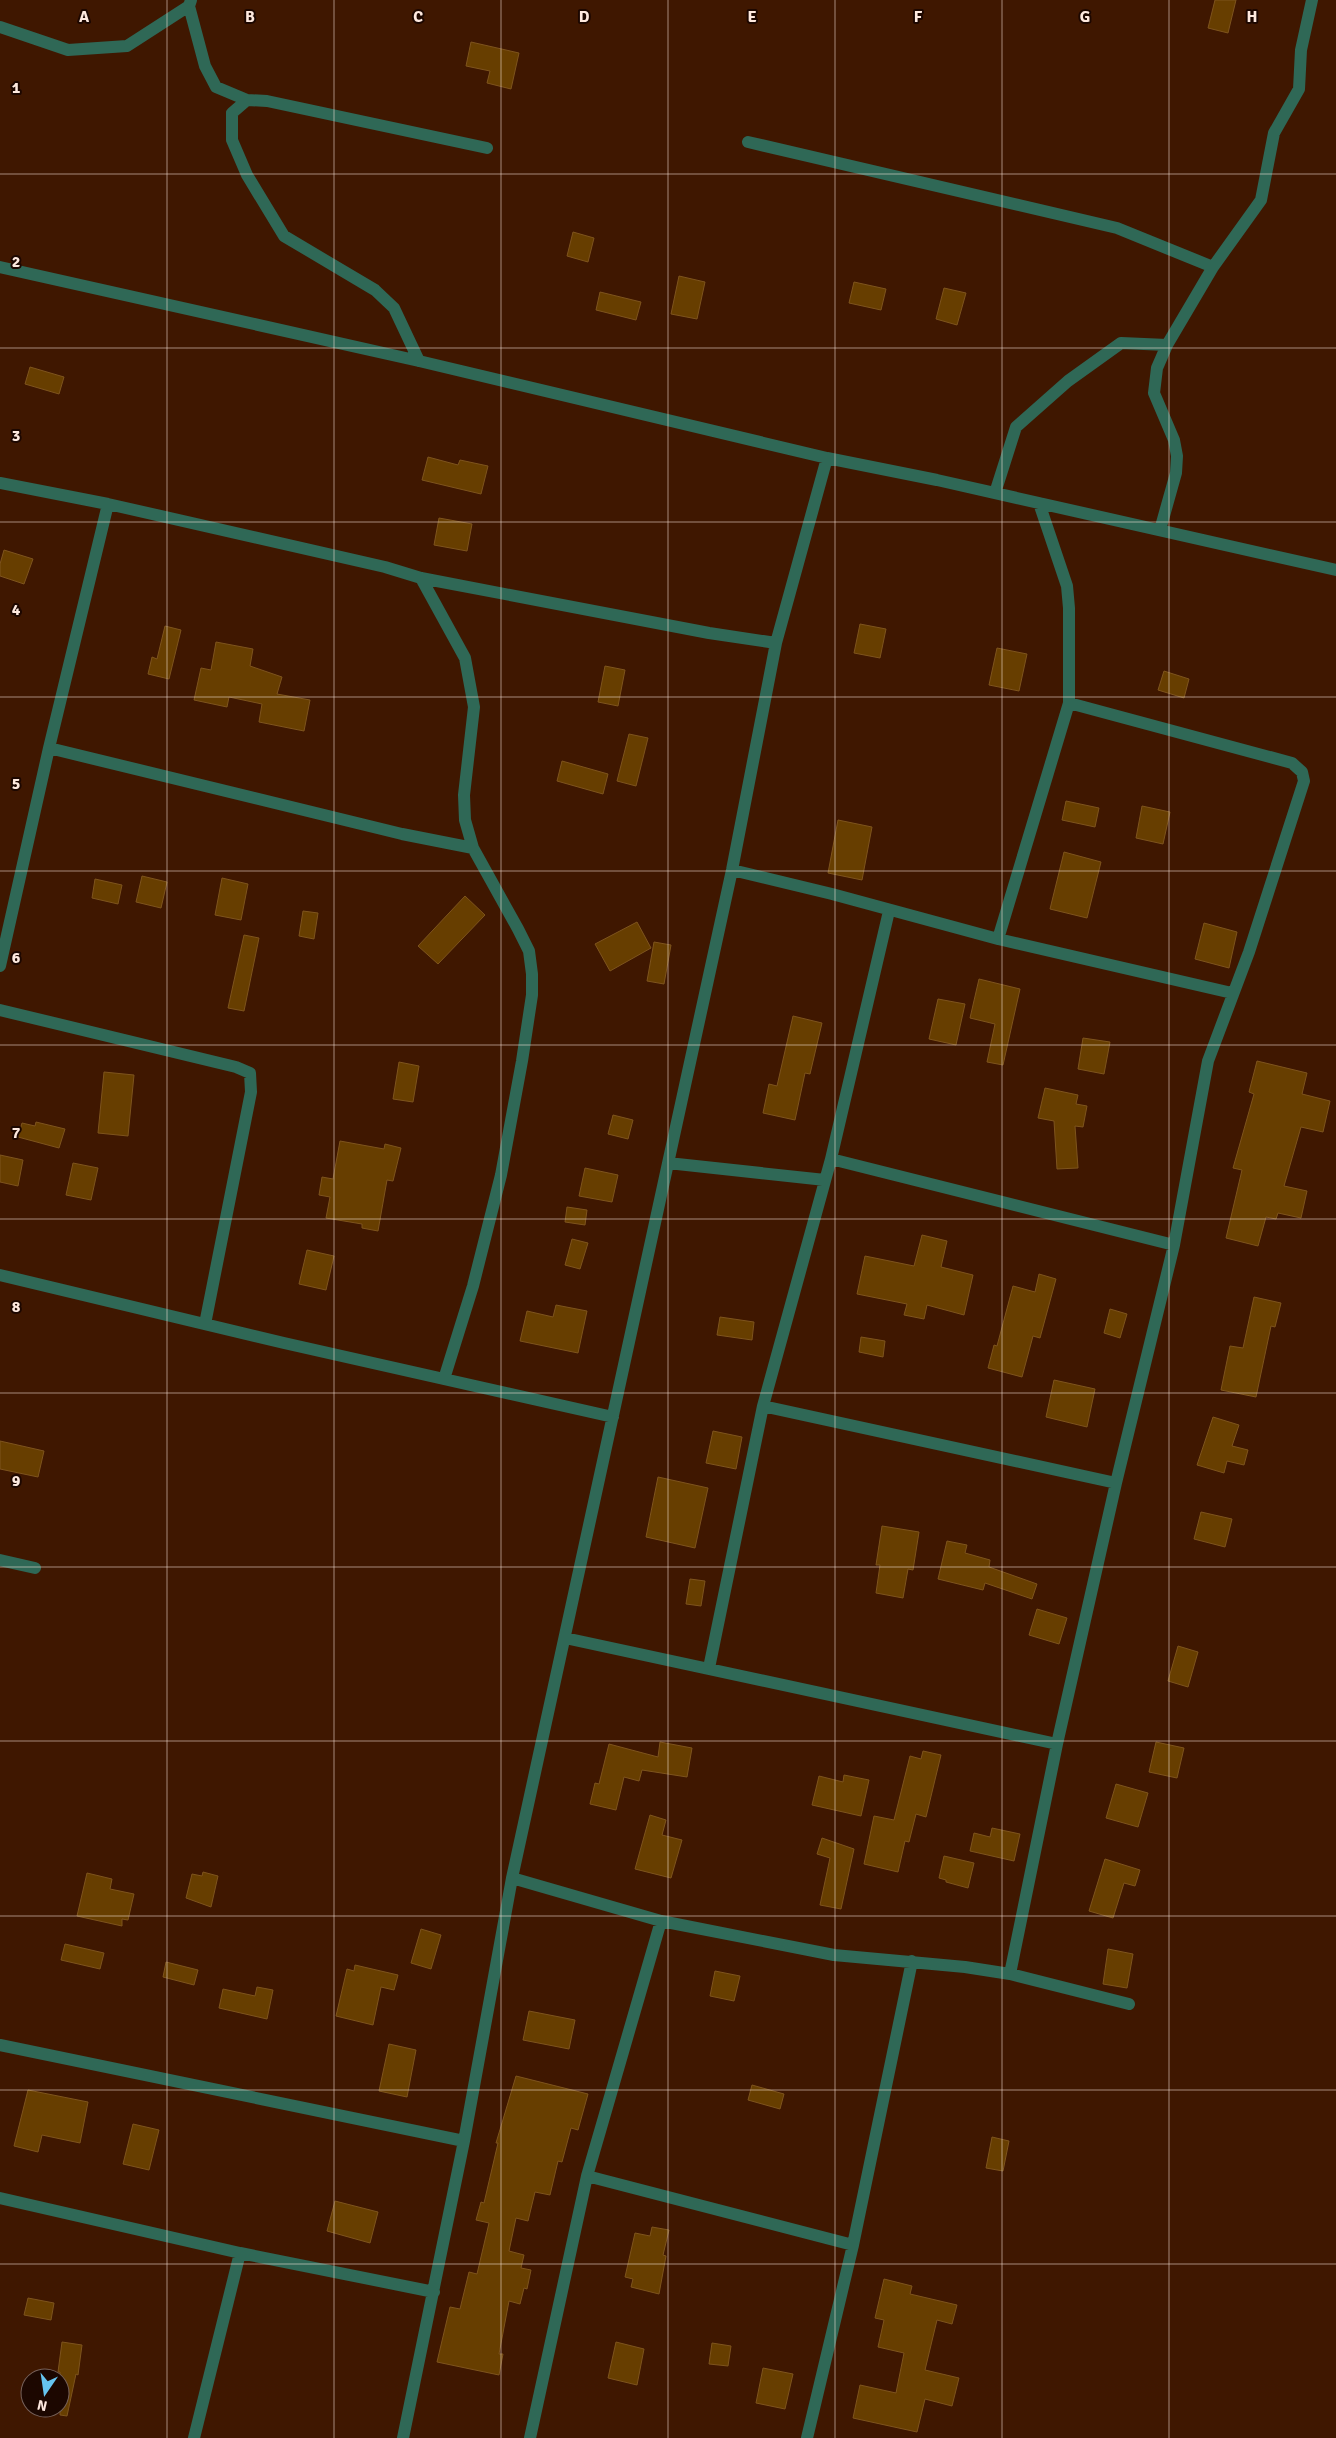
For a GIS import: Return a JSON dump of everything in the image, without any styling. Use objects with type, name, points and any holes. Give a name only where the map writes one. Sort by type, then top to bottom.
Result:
[{"type":"street","points":[[1160,530],[1176,473],[1177,456],[1174,440],[1154,393],[1157,368],[1167,345],[1213,267],[1261,200],[1274,134],[1299,89],[1301,50],[1312,0]]},
{"type":"street","points":[[0,27],[68,50],[127,46],[190,3],[205,66],[216,86],[247,100],[267,101],[487,148]]},
{"type":"street","points":[[247,100],[232,114],[232,140],[247,175],[284,236],[381,296],[394,308],[419,361]]},
{"type":"street","points":[[748,142],[1117,228],[1213,267]]},
{"type":"street","points":[[0,267],[419,361],[827,458],[995,493],[1336,570]]},
{"type":"street","points":[[995,493],[1016,427],[1068,381],[1121,344],[1167,345]]},
{"type":"street","points":[[403,2438],[464,2141],[512,1878],[732,870],[776,643],[827,458]]},
{"type":"street","points":[[0,483],[108,504],[385,567],[421,578],[708,633],[776,643]]},
{"type":"street","points":[[998,939],[1069,703],[1070,608],[1067,586],[1039,503]]},
{"type":"street","points":[[0,966],[49,748],[108,504]]},
{"type":"street","points":[[421,578],[465,658],[474,706],[464,794],[465,820],[473,848],[529,951],[532,974],[532,995],[501,1175],[473,1286],[444,1379]]},
{"type":"street","points":[[1010,1974],[1057,1744],[1116,1483],[1174,1245],[1203,1081],[1232,993],[1249,952],[1302,790],[1302,772],[1292,763],[1069,703]]},
{"type":"street","points":[[49,748],[402,834],[473,848]]},
{"type":"street","points":[[732,870],[832,894],[998,939],[1232,993]]},
{"type":"street","points":[[708,1668],[763,1406],[831,1158],[889,911]]},
{"type":"street","points":[[0,1010],[236,1067],[250,1073],[251,1092],[205,1324]]},
{"type":"street","points":[[831,1158],[1174,1245]]},
{"type":"street","points":[[668,1163],[825,1180]]},
{"type":"street","points":[[0,1275],[613,1418]]},
{"type":"street","points":[[763,1406],[1116,1483]]},
{"type":"street","points":[[0,1560],[35,1568]]},
{"type":"street","points":[[565,1638],[1057,1744]]},
{"type":"street","points":[[512,1878],[661,1921],[826,1954],[912,1961],[1010,1974],[1129,2004]]},
{"type":"street","points":[[530,2438],[587,2176],[661,1921]]},
{"type":"street","points":[[807,2438],[853,2245],[912,1961]]},
{"type":"street","points":[[0,2045],[464,2141]]},
{"type":"street","points":[[587,2176],[853,2245]]},
{"type":"street","points":[[0,2198],[240,2253],[434,2292]]},
{"type":"street","points":[[194,2438],[240,2253]]},
{"type":"building","points":[[1215,0],[1236,0],[1228,33],[1208,28]]},
{"type":"building","points":[[471,42],[519,53],[511,89],[487,83],[490,71],[466,66]]},
{"type":"building","points":[[573,232],[594,238],[588,262],[567,256]]},
{"type":"building","points":[[679,276],[705,282],[697,319],[671,314]]},
{"type":"building","points":[[854,282],[886,289],[881,310],[849,303]]},
{"type":"building","points":[[944,288],[966,293],[957,325],[936,319]]},
{"type":"building","points":[[600,292],[641,302],[636,320],[596,310]]},
{"type":"building","points":[[30,367],[64,377],[59,394],[25,384]]},
{"type":"building","points":[[428,457],[458,465],[460,460],[488,466],[481,494],[422,480]]},
{"type":"building","points":[[439,518],[472,524],[467,551],[434,545]]},
{"type":"building","points":[[4,550],[33,559],[24,584],[0,576],[0,564]]},
{"type":"building","points":[[860,624],[886,629],[880,658],[854,653]]},
{"type":"building","points":[[165,626],[181,630],[169,679],[148,674],[152,657],[157,659]]},
{"type":"building","points":[[216,642],[253,649],[250,666],[282,677],[277,694],[310,700],[304,731],[259,722],[262,704],[229,697],[227,707],[194,700],[201,668],[211,670]]},
{"type":"building","points":[[997,648],[1027,654],[1019,691],[989,685]]},
{"type":"building","points":[[605,666],[625,670],[618,706],[598,702]]},
{"type":"building","points":[[1164,671],[1189,679],[1184,698],[1158,690]]},
{"type":"building","points":[[629,734],[648,738],[636,786],[617,781]]},
{"type":"building","points":[[562,761],[608,774],[603,794],[557,781]]},
{"type":"building","points":[[1066,801],[1099,808],[1095,827],[1062,820]]},
{"type":"building","points":[[1142,806],[1170,812],[1163,844],[1136,838]]},
{"type":"building","points":[[838,820],[872,827],[862,880],[828,873]]},
{"type":"building","points":[[1064,852],[1101,862],[1087,918],[1050,909]]},
{"type":"building","points":[[142,876],[167,882],[161,908],[136,902]]},
{"type":"building","points":[[222,878],[248,884],[241,920],[215,915]]},
{"type":"building","points":[[95,879],[122,885],[118,904],[92,898]]},
{"type":"building","points":[[465,896],[485,915],[438,964],[418,946]]},
{"type":"building","points":[[303,911],[318,913],[314,939],[299,936]]},
{"type":"building","points":[[637,922],[651,948],[610,971],[595,944]]},
{"type":"building","points":[[1204,923],[1237,932],[1229,968],[1195,959]]},
{"type":"building","points":[[244,935],[259,938],[244,1011],[228,1008]]},
{"type":"building","points":[[654,942],[671,945],[664,984],[647,981]]},
{"type":"building","points":[[979,979],[1020,989],[1003,1065],[987,1062],[995,1024],[970,1018]]},
{"type":"building","points":[[938,999],[965,1004],[956,1045],[929,1039]]},
{"type":"building","points":[[793,1016],[822,1023],[810,1074],[805,1073],[795,1120],[763,1113],[769,1084],[777,1086]]},
{"type":"building","points":[[1083,1038],[1110,1042],[1104,1074],[1078,1069]]},
{"type":"building","points":[[1257,1061],[1307,1073],[1302,1094],[1330,1101],[1323,1132],[1301,1127],[1284,1186],[1307,1191],[1301,1218],[1278,1213],[1276,1219],[1266,1217],[1258,1246],[1226,1238],[1242,1170],[1233,1168],[1254,1094],[1249,1092]]},
{"type":"building","points":[[399,1062],[419,1066],[413,1102],[393,1099]]},
{"type":"building","points":[[104,1072],[134,1075],[128,1136],[98,1133]]},
{"type":"building","points":[[1045,1088],[1078,1095],[1076,1104],[1087,1106],[1083,1127],[1075,1126],[1078,1168],[1057,1169],[1054,1121],[1038,1118]]},
{"type":"building","points":[[613,1115],[633,1120],[628,1139],[608,1134]]},
{"type":"building","points":[[36,1122],[65,1129],[59,1148],[18,1137],[22,1123],[35,1126]]},
{"type":"building","points":[[340,1141],[384,1149],[385,1144],[401,1148],[393,1181],[387,1180],[378,1231],[362,1228],[362,1224],[326,1218],[330,1197],[319,1195],[322,1177],[333,1179]]},
{"type":"building","points":[[0,1155],[23,1160],[18,1186],[0,1182]]},
{"type":"building","points":[[73,1163],[98,1168],[91,1200],[66,1195]]},
{"type":"building","points":[[585,1168],[618,1175],[612,1202],[579,1196]]},
{"type":"building","points":[[567,1207],[587,1210],[585,1225],[565,1222]]},
{"type":"building","points":[[922,1235],[947,1241],[941,1267],[973,1275],[964,1315],[927,1305],[924,1319],[904,1315],[907,1304],[857,1294],[865,1256],[914,1266]]},
{"type":"building","points":[[572,1239],[588,1243],[580,1269],[565,1265]]},
{"type":"building","points":[[307,1250],[334,1256],[326,1290],[299,1284]]},
{"type":"building","points":[[1039,1274],[1056,1279],[1040,1338],[1033,1336],[1022,1377],[988,1368],[994,1345],[997,1346],[1013,1286],[1035,1292]]},
{"type":"building","points":[[1254,1297],[1281,1303],[1275,1327],[1271,1326],[1256,1397],[1221,1390],[1230,1346],[1243,1348]]},
{"type":"building","points":[[556,1305],[587,1311],[578,1353],[520,1341],[527,1311],[553,1317]]},
{"type":"building","points":[[1110,1309],[1127,1314],[1120,1338],[1104,1333]]},
{"type":"building","points":[[720,1317],[754,1322],[752,1340],[717,1335]]},
{"type":"building","points":[[861,1337],[885,1341],[883,1357],[859,1352]]},
{"type":"building","points":[[1054,1380],[1095,1389],[1087,1427],[1046,1417]]},
{"type":"building","points":[[1213,1417],[1239,1425],[1232,1446],[1248,1450],[1244,1465],[1227,1461],[1224,1473],[1197,1465]]},
{"type":"building","points":[[713,1431],[742,1437],[736,1469],[706,1463]]},
{"type":"building","points":[[0,1441],[44,1451],[38,1477],[0,1469]]},
{"type":"building","points":[[658,1477],[708,1488],[695,1548],[646,1537]]},
{"type":"building","points":[[1201,1512],[1232,1519],[1225,1547],[1194,1539]]},
{"type":"building","points":[[882,1526],[919,1532],[913,1570],[908,1569],[903,1598],[876,1593],[880,1565],[876,1565]]},
{"type":"building","points":[[947,1541],[967,1545],[965,1553],[990,1560],[989,1567],[1037,1584],[1032,1599],[985,1583],[983,1590],[938,1579]]},
{"type":"building","points":[[690,1579],[705,1581],[701,1606],[686,1604]]},
{"type":"building","points":[[1037,1609],[1067,1618],[1059,1644],[1029,1635]]},
{"type":"building","points":[[1178,1646],[1198,1652],[1188,1687],[1168,1681]]},
{"type":"building","points":[[660,1742],[692,1748],[687,1777],[642,1770],[639,1781],[624,1777],[616,1810],[590,1804],[595,1783],[599,1784],[609,1744],[658,1757]]},
{"type":"building","points":[[1156,1742],[1184,1748],[1177,1778],[1149,1772]]},
{"type":"building","points":[[923,1751],[941,1755],[926,1817],[916,1814],[909,1842],[905,1841],[898,1872],[864,1864],[874,1816],[894,1820],[910,1756],[921,1759]]},
{"type":"building","points":[[844,1775],[869,1780],[861,1816],[812,1805],[819,1776],[843,1782]]},
{"type":"building","points":[[1116,1784],[1148,1793],[1138,1827],[1106,1818]]},
{"type":"building","points":[[650,1815],[666,1820],[662,1835],[682,1840],[671,1878],[635,1869]]},
{"type":"building","points":[[992,1828],[1020,1834],[1014,1861],[970,1851],[974,1833],[990,1837]]},
{"type":"building","points":[[822,1838],[854,1849],[841,1909],[820,1905],[830,1858],[817,1854]]},
{"type":"building","points":[[944,1856],[974,1863],[968,1888],[939,1878]]},
{"type":"building","points":[[1105,1859],[1140,1870],[1135,1886],[1124,1883],[1113,1918],[1089,1911]]},
{"type":"building","points":[[203,1872],[218,1876],[211,1907],[186,1898],[192,1874],[202,1876]]},
{"type":"building","points":[[87,1873],[112,1879],[110,1889],[134,1894],[128,1920],[122,1919],[122,1926],[77,1916]]},
{"type":"building","points":[[421,1929],[441,1935],[431,1969],[411,1963]]},
{"type":"building","points":[[65,1944],[104,1953],[100,1969],[61,1960]]},
{"type":"building","points":[[1108,1949],[1133,1954],[1127,1988],[1103,1984]]},
{"type":"building","points":[[166,1962],[198,1970],[194,1985],[163,1977]]},
{"type":"building","points":[[355,1965],[398,1975],[394,1990],[381,1987],[373,2025],[336,2016],[347,1969],[354,1971]]},
{"type":"building","points":[[715,1971],[740,1976],[734,2001],[710,1996]]},
{"type":"building","points":[[257,1987],[273,1990],[267,2019],[219,2008],[223,1989],[255,1996]]},
{"type":"building","points":[[529,2011],[575,2020],[569,2049],[523,2040]]},
{"type":"building","points":[[389,2044],[416,2050],[407,2097],[379,2091]]},
{"type":"building","points":[[516,2076],[588,2094],[578,2130],[571,2128],[562,2162],[558,2161],[550,2195],[535,2192],[528,2221],[516,2218],[509,2251],[524,2255],[521,2268],[531,2270],[527,2289],[524,2288],[520,2304],[509,2301],[499,2354],[503,2354],[499,2375],[437,2362],[450,2307],[460,2309],[469,2272],[477,2274],[489,2223],[476,2220],[481,2202],[484,2203],[498,2143],[496,2143]]},
{"type":"building","points":[[752,2085],[784,2094],[780,2109],[748,2100]]},
{"type":"building","points":[[28,2090],[88,2102],[80,2143],[42,2135],[38,2152],[14,2146]]},
{"type":"building","points":[[133,2124],[159,2130],[149,2170],[123,2164]]},
{"type":"building","points":[[992,2137],[1009,2141],[1003,2171],[986,2168]]},
{"type":"building","points":[[335,2201],[378,2212],[370,2243],[327,2231]]},
{"type":"building","points":[[652,2227],[669,2230],[663,2255],[666,2256],[659,2294],[631,2287],[633,2279],[625,2277],[635,2233],[650,2236]]},
{"type":"building","points":[[884,2279],[912,2286],[910,2294],[957,2305],[952,2324],[937,2320],[925,2370],[959,2378],[952,2406],[925,2399],[917,2432],[853,2418],[860,2385],[896,2393],[904,2353],[878,2347],[884,2320],[875,2318]]},
{"type":"building","points":[[28,2298],[54,2303],[51,2320],[24,2315]]},
{"type":"building","points":[[62,2342],[82,2345],[78,2375],[76,2374],[70,2402],[70,2368],[59,2368]]},
{"type":"building","points":[[616,2342],[644,2349],[637,2385],[608,2378]]},
{"type":"building","points":[[712,2343],[731,2346],[728,2366],[709,2364]]},
{"type":"building","points":[[763,2368],[793,2374],[785,2409],[756,2403]]}]
